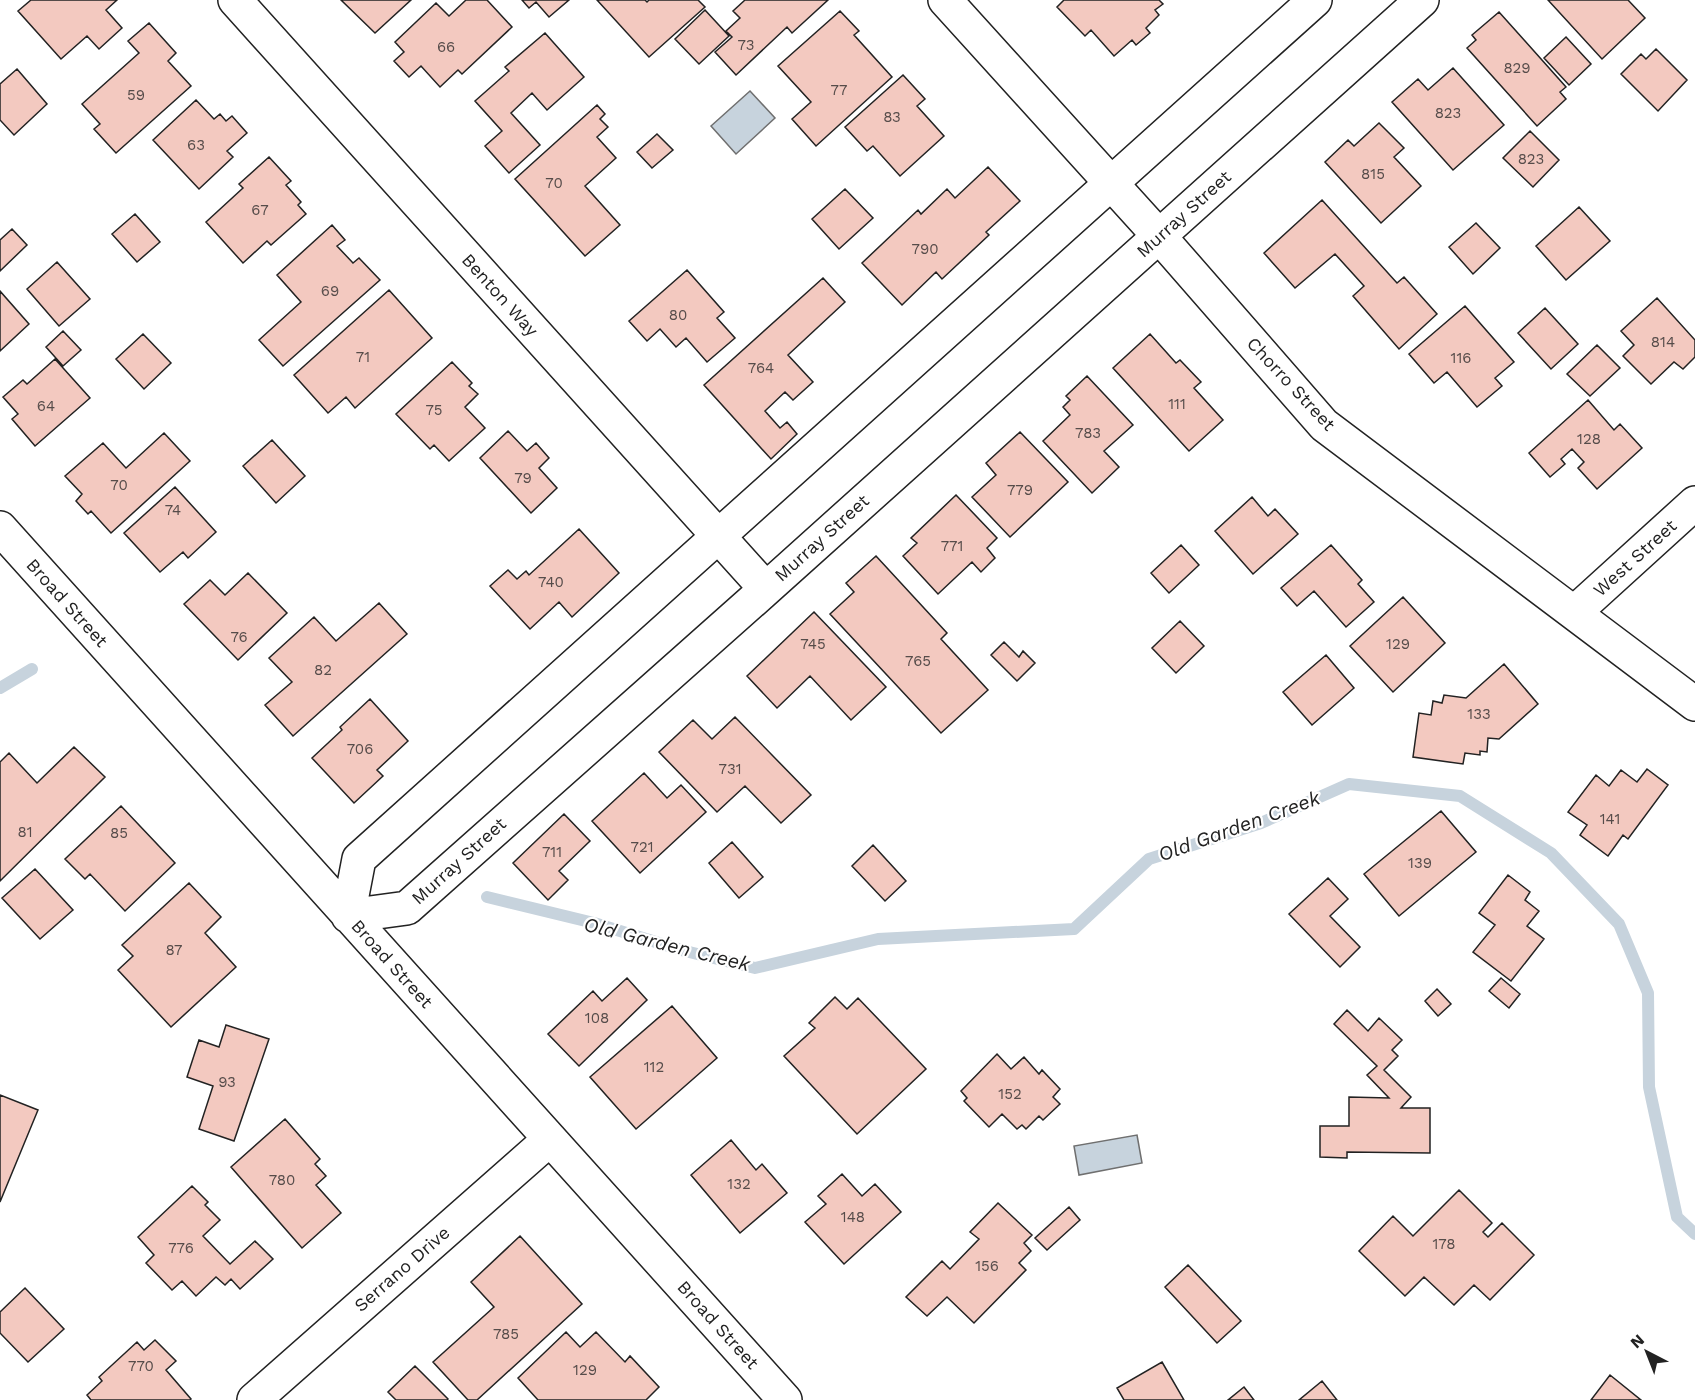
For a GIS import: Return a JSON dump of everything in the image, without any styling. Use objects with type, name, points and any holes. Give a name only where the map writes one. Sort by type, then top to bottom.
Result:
[{"type":"street","name":"Benton Way","points":[[235,0],[766,589]]},
{"type":"street","name":"Chorro Street","points":[[945,0],[1159,236],[1324,425],[1695,704]]},
{"type":"street","points":[[348,916],[359,858],[1315,0]]},
{"type":"street","name":"Murray Street","points":[[348,916],[407,908],[1422,0]]},
{"type":"street","name":"West Street","points":[[1575,612],[1695,503]]},
{"type":"street","name":"Broad Street","points":[[0,528],[785,1400]]},
{"type":"street","name":"Serrano Drive","points":[[254,1400],[550,1139]]},
{"type":"shaded area","points":[[750,91],[775,118],[736,154],[711,126]]},
{"type":"shaded area","points":[[1137,1135],[1142,1163],[1079,1175],[1074,1146]]},
{"type":"building","points":[[31,0],[117,0],[106,10],[122,28],[99,49],[87,36],[61,59],[18,11]]},
{"type":"building","points":[[341,0],[411,0],[375,33]]},
{"type":"building","points":[[466,0],[487,0],[512,27],[462,74],[458,70],[440,87],[421,66],[409,77],[394,61],[404,52],[395,42],[436,3],[449,16]]},
{"type":"building","points":[[522,0],[569,0],[549,17],[536,2],[529,8]]},
{"type":"building","points":[[597,0],[645,0],[647,2],[649,0],[698,0],[705,7],[649,57]]},
{"type":"building","points":[[745,0],[828,0],[792,33],[787,27],[736,75],[715,52],[732,37],[726,31],[740,18],[733,11]]},
{"type":"building","points":[[1064,0],[1159,0],[1163,4],[1155,10],[1159,15],[1146,28],[1150,33],[1136,45],[1132,40],[1114,56],[1091,30],[1085,36],[1057,7]]},
{"type":"building","points":[[1548,0],[1628,0],[1645,18],[1602,59]]},
{"type":"building","points":[[705,10],[729,36],[699,64],[675,39]]},
{"type":"building","points":[[840,11],[859,31],[854,35],[892,77],[816,146],[792,119],[811,102],[778,66]]},
{"type":"building","points":[[1499,12],[1566,87],[1560,92],[1566,99],[1537,126],[1467,48],[1476,40],[1472,35]]},
{"type":"building","points":[[149,23],[176,53],[168,61],[191,86],[116,153],[94,129],[100,124],[82,104],[139,53],[128,41]]},
{"type":"building","points":[[545,33],[584,77],[547,110],[532,93],[511,113],[540,145],[509,173],[485,146],[502,131],[475,101],[509,71],[505,67]]},
{"type":"building","points":[[1566,37],[1591,64],[1569,85],[1544,58]]},
{"type":"building","points":[[1656,49],[1687,80],[1658,111],[1621,74],[1641,54],[1646,59]]},
{"type":"building","points":[[1453,68],[1504,125],[1453,170],[1392,102],[1418,79],[1428,90]]},
{"type":"building","points":[[17,69],[47,104],[14,135],[0,120],[0,84]]},
{"type":"building","points":[[903,75],[925,99],[917,106],[944,136],[900,176],[873,146],[867,151],[845,127]]},
{"type":"building","points":[[196,100],[214,119],[220,114],[226,121],[232,116],[247,133],[227,151],[233,157],[199,189],[153,140]]},
{"type":"building","points":[[597,105],[605,114],[600,119],[608,127],[597,137],[616,158],[585,186],[620,225],[585,256],[515,179]]},
{"type":"building","points":[[1379,123],[1404,148],[1394,157],[1421,186],[1381,223],[1325,162],[1348,140],[1354,146]]},
{"type":"building","points":[[1530,131],[1559,160],[1533,187],[1503,158]]},
{"type":"building","points":[[657,134],[673,150],[652,168],[637,152]]},
{"type":"building","points":[[269,157],[291,181],[286,185],[301,202],[298,205],[306,214],[271,245],[267,241],[243,263],[206,222],[243,188],[239,184]]},
{"type":"building","points":[[988,167],[1020,201],[986,232],[989,235],[942,279],[936,272],[902,305],[862,263],[918,210],[921,214],[947,189],[955,198]]},
{"type":"building","points":[[845,189],[873,218],[839,249],[812,219]]},
{"type":"building","points":[[1322,200],[1397,283],[1404,277],[1437,314],[1399,349],[1353,296],[1364,286],[1335,254],[1295,288],[1264,253]]},
{"type":"building","points":[[1579,207],[1610,241],[1566,280],[1536,246]]},
{"type":"building","points":[[135,214],[160,242],[137,262],[112,234]]},
{"type":"building","points":[[1476,223],[1500,248],[1473,274],[1449,247]]},
{"type":"building","points":[[332,225],[345,240],[337,246],[353,263],[359,258],[380,280],[283,366],[259,340],[301,302],[277,275]]},
{"type":"building","points":[[12,229],[27,245],[0,271],[0,240]]},
{"type":"building","points":[[57,262],[90,299],[59,326],[27,289]]},
{"type":"building","points":[[687,270],[724,312],[717,318],[735,338],[707,362],[686,338],[676,347],[660,329],[647,341],[629,321]]},
{"type":"building","points":[[823,278],[845,302],[788,355],[813,382],[793,400],[785,392],[765,411],[780,428],[787,422],[797,434],[771,459],[704,385]]},
{"type":"building","points":[[389,290],[432,338],[355,408],[346,397],[328,413],[294,375]]},
{"type":"building","points":[[0,291],[29,324],[0,351]]},
{"type":"building","points":[[1657,298],[1695,340],[1695,357],[1683,369],[1674,362],[1651,384],[1623,356],[1634,345],[1621,331]]},
{"type":"building","points":[[1465,306],[1514,362],[1495,378],[1502,386],[1477,407],[1447,372],[1434,383],[1409,354]]},
{"type":"building","points":[[1545,308],[1578,344],[1551,369],[1518,333]]},
{"type":"building","points":[[63,331],[81,350],[63,366],[46,347]]},
{"type":"building","points":[[143,334],[171,363],[144,389],[116,359]]},
{"type":"building","points":[[1150,334],[1176,363],[1180,360],[1201,382],[1194,388],[1223,420],[1189,451],[1113,368]]},
{"type":"building","points":[[1597,345],[1620,368],[1590,396],[1567,374]]},
{"type":"building","points":[[55,359],[90,398],[35,446],[12,419],[18,414],[3,397],[23,380],[27,384]]},
{"type":"building","points":[[452,362],[472,383],[469,386],[478,394],[465,407],[485,428],[449,461],[434,445],[430,449],[396,414]]},
{"type":"building","points":[[1087,376],[1133,425],[1104,451],[1119,467],[1092,493],[1043,441],[1070,415],[1063,407],[1070,400],[1066,396]]},
{"type":"building","points":[[1588,400],[1614,430],[1620,424],[1642,448],[1597,489],[1578,468],[1584,462],[1572,449],[1561,459],[1565,464],[1550,477],[1529,453]]},
{"type":"building","points":[[508,431],[527,451],[536,443],[549,458],[539,468],[557,488],[531,513],[480,458]]},
{"type":"building","points":[[1020,432],[1068,482],[1010,537],[972,497],[996,475],[986,463]]},
{"type":"building","points":[[164,433],[190,461],[111,533],[91,511],[88,514],[76,501],[82,494],[65,476],[103,443],[126,468]]},
{"type":"building","points":[[272,440],[305,476],[276,503],[243,466]]},
{"type":"building","points":[[175,487],[216,532],[188,558],[183,552],[160,572],[124,533]]},
{"type":"building","points":[[956,495],[997,538],[987,548],[995,558],[981,572],[972,562],[938,594],[903,556],[917,543],[911,538]]},
{"type":"building","points":[[1252,497],[1268,516],[1275,509],[1298,534],[1253,574],[1215,531]]},
{"type":"building","points":[[579,529],[619,573],[572,617],[559,602],[530,629],[490,586],[508,570],[517,579],[526,571],[529,575]]},
{"type":"building","points":[[1181,545],[1199,565],[1169,593],[1151,573]]},
{"type":"building","points":[[1331,545],[1362,580],[1358,584],[1374,602],[1346,627],[1314,591],[1297,606],[1281,588]]},
{"type":"building","points":[[876,556],[947,633],[941,639],[988,690],[941,733],[830,614],[854,592],[846,583]]},
{"type":"building","points":[[248,573],[287,613],[238,660],[184,604],[210,580],[225,595]]},
{"type":"building","points":[[1403,597],[1445,643],[1393,692],[1350,646]]},
{"type":"building","points":[[379,603],[407,634],[293,736],[265,705],[292,682],[269,658],[314,617],[336,641]]},
{"type":"building","points":[[814,612],[886,687],[851,720],[810,676],[777,708],[747,676]]},
{"type":"building","points":[[1180,621],[1204,646],[1176,673],[1152,648]]},
{"type":"building","points":[[1004,642],[1019,657],[1023,651],[1035,663],[1017,681],[991,655]]},
{"type":"building","points":[[1326,655],[1354,688],[1312,725],[1283,692]]},
{"type":"building","points":[[1504,664],[1538,704],[1499,739],[1488,738],[1487,752],[1480,751],[1480,755],[1465,753],[1463,764],[1413,757],[1419,713],[1431,715],[1433,701],[1442,703],[1444,695],[1466,698]]},
{"type":"building","points":[[370,699],[408,741],[377,770],[383,776],[354,803],[312,758]]},
{"type":"building","points":[[735,717],[811,795],[781,823],[745,786],[717,812],[659,752],[693,720],[712,739]]},
{"type":"building","points":[[74,747],[105,777],[0,881],[0,762],[9,753],[37,783]]},
{"type":"building","points":[[1647,769],[1668,785],[1628,839],[1623,835],[1608,856],[1580,835],[1587,825],[1568,812],[1596,775],[1609,786],[1621,770],[1637,782]]},
{"type":"building","points":[[644,773],[667,798],[681,785],[706,812],[640,873],[592,821]]},
{"type":"building","points":[[121,806],[175,863],[125,911],[90,874],[85,879],[65,859]]},
{"type":"building","points":[[1441,811],[1476,852],[1399,916],[1364,874]]},
{"type":"building","points":[[564,814],[590,841],[559,871],[568,880],[548,900],[513,863]]},
{"type":"building","points":[[732,842],[763,877],[739,898],[709,863]]},
{"type":"building","points":[[873,845],[906,881],[885,901],[852,866]]},
{"type":"building","points":[[35,869],[73,910],[40,939],[2,898]]},
{"type":"building","points":[[1508,875],[1530,892],[1525,900],[1539,911],[1527,926],[1544,939],[1511,981],[1473,952],[1495,925],[1479,913]]},
{"type":"building","points":[[1328,878],[1348,899],[1330,916],[1360,947],[1340,967],[1289,914]]},
{"type":"building","points":[[189,883],[221,917],[205,933],[236,967],[171,1027],[118,970],[133,956],[122,945]]},
{"type":"building","points":[[627,978],[647,1000],[579,1066],[548,1034],[593,991],[602,1001]]},
{"type":"building","points":[[1501,978],[1520,994],[1509,1008],[1489,991]]},
{"type":"building","points":[[1437,989],[1451,1004],[1438,1016],[1425,1001]]},
{"type":"building","points":[[835,997],[847,1009],[858,998],[926,1069],[857,1134],[784,1056],[815,1028],[809,1023]]},
{"type":"building","points":[[672,1006],[717,1058],[636,1129],[590,1077]]},
{"type":"building","points":[[1347,1010],[1368,1031],[1379,1018],[1402,1040],[1392,1050],[1398,1056],[1384,1070],[1411,1097],[1401,1108],[1430,1108],[1430,1153],[1347,1152],[1347,1158],[1320,1157],[1320,1126],[1349,1126],[1349,1097],[1389,1098],[1367,1075],[1377,1066],[1334,1024]]},
{"type":"building","points":[[226,1025],[269,1039],[234,1141],[199,1129],[213,1086],[187,1077],[199,1040],[219,1047]]},
{"type":"building","points":[[997,1054],[1011,1069],[1024,1057],[1039,1074],[1042,1070],[1060,1089],[1053,1097],[1060,1104],[1043,1120],[1039,1116],[1026,1129],[1022,1125],[1017,1129],[1002,1114],[989,1127],[964,1101],[967,1098],[961,1091]]},
{"type":"building","points":[[0,1095],[38,1110],[0,1202]]},
{"type":"building","points":[[285,1119],[320,1159],[315,1164],[326,1176],[316,1185],[341,1213],[302,1248],[231,1167]]},
{"type":"building","points":[[731,1140],[756,1170],[762,1164],[787,1193],[740,1233],[691,1175]]},
{"type":"building","points":[[842,1174],[862,1196],[875,1184],[901,1212],[844,1264],[805,1222],[826,1204],[818,1196]]},
{"type":"building","points":[[192,1186],[208,1202],[205,1205],[220,1220],[203,1236],[230,1264],[255,1241],[273,1259],[240,1289],[231,1279],[225,1285],[216,1277],[196,1296],[182,1281],[172,1290],[146,1263],[154,1255],[138,1237]]},
{"type":"building","points":[[1459,1190],[1492,1223],[1483,1232],[1488,1237],[1502,1223],[1534,1255],[1490,1300],[1474,1285],[1454,1305],[1424,1277],[1405,1296],[1359,1251],[1393,1216],[1413,1236]]},
{"type":"building","points":[[998,1203],[1032,1235],[1024,1243],[1031,1251],[1019,1263],[1026,1270],[974,1323],[947,1297],[927,1316],[906,1297],[942,1261],[950,1269],[979,1239],[970,1232]]},
{"type":"building","points":[[1069,1207],[1080,1220],[1047,1250],[1035,1238]]},
{"type":"building","points":[[520,1236],[582,1304],[477,1400],[468,1400],[433,1362],[494,1307],[471,1282]]},
{"type":"building","points":[[1188,1265],[1241,1321],[1217,1343],[1165,1287]]},
{"type":"building","points":[[25,1288],[64,1329],[28,1362],[0,1333],[0,1312]]},
{"type":"building","points":[[566,1332],[580,1347],[596,1332],[625,1362],[630,1356],[659,1387],[646,1400],[538,1400],[518,1378]]},
{"type":"building","points":[[155,1340],[176,1361],[166,1370],[190,1400],[91,1400],[87,1395],[102,1381],[99,1377],[137,1342],[144,1350]]},
{"type":"building","points":[[1162,1362],[1184,1400],[1124,1400],[1117,1388]]},
{"type":"building","points":[[415,1366],[447,1400],[396,1400],[388,1392]]},
{"type":"building","points":[[1610,1375],[1641,1400],[1591,1400]]},
{"type":"building","points":[[1322,1381],[1337,1400],[1299,1400]]},
{"type":"building","points":[[1244,1387],[1254,1400],[1228,1400]]},
{"type":"waterway","name":"Old Garden Creek","points":[[0,688],[32,669]]},
{"type":"waterway","name":"Old Garden Creek","points":[[487,897],[594,923],[685,951],[755,968],[878,939],[1074,929],[1149,859],[1261,823],[1349,784],[1460,796],[1551,853],[1619,924],[1648,993],[1649,1087],[1677,1217],[1695,1234]]}]
